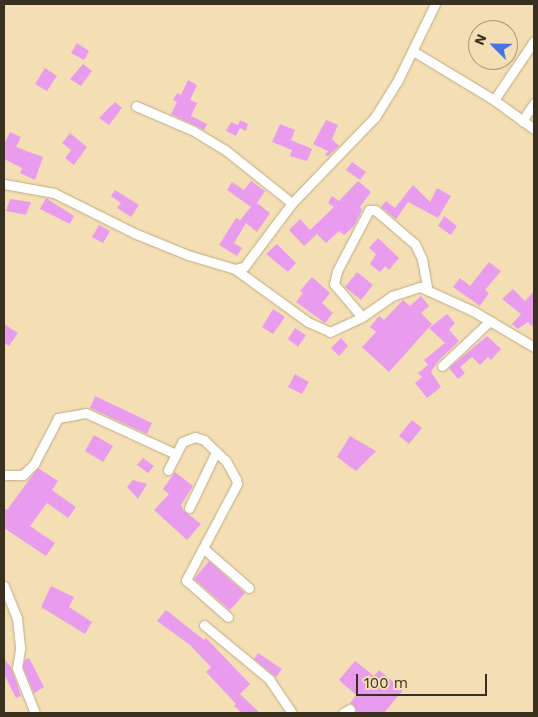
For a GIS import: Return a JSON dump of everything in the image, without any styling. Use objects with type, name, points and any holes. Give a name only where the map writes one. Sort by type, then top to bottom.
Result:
[{"type":"street","points":[[235,269],[244,268],[292,204],[375,117],[413,52],[435,4]]},
{"type":"street","points":[[494,100],[534,41]]},
{"type":"street","points":[[413,52],[494,100],[534,129]]},
{"type":"street","points":[[522,121],[534,103]]},
{"type":"street","points":[[136,106],[192,130],[224,149],[292,204]]},
{"type":"street","points":[[4,184],[37,188],[70,199],[134,233],[235,269],[320,328],[337,330],[362,317],[404,290],[427,288],[490,321],[534,347]]},
{"type":"street","points":[[362,317],[334,284],[337,270],[369,210],[375,210],[415,244],[422,259],[427,288]]},
{"type":"street","points":[[442,366],[490,321]]},
{"type":"street","points":[[4,475],[23,476],[34,464],[58,418],[86,413],[176,454]]},
{"type":"street","points":[[168,470],[187,438],[195,437],[226,461],[237,484],[186,580],[228,617]]},
{"type":"street","points":[[189,508],[216,452]]},
{"type":"street","points":[[203,548],[249,588]]},
{"type":"street","points":[[4,586],[17,618],[20,649],[17,668],[35,713]]},
{"type":"street","points":[[204,625],[269,679],[292,713]]},
{"type":"building","points":[[77,43],[89,51],[84,60],[71,53]]},
{"type":"building","points":[[83,64],[92,71],[81,86],[70,79]]},
{"type":"building","points":[[45,68],[57,76],[47,91],[35,84]]},
{"type":"building","points":[[188,80],[197,85],[190,100],[197,103],[191,116],[207,124],[204,130],[171,114],[177,102],[173,100],[177,93],[181,95]]},
{"type":"building","points":[[115,102],[122,108],[109,125],[99,118]]},
{"type":"building","points":[[240,120],[248,124],[246,131],[240,128],[236,136],[226,131],[231,122],[238,125]]},
{"type":"building","points":[[326,120],[338,125],[332,139],[339,146],[328,156],[325,155],[328,151],[313,144]]},
{"type":"building","points":[[280,124],[295,130],[291,140],[312,149],[307,161],[290,156],[292,150],[272,142]]},
{"type":"building","points":[[10,132],[21,137],[16,147],[43,157],[35,180],[20,173],[22,168],[4,159],[4,144]]},
{"type":"building","points":[[70,133],[87,147],[74,165],[65,158],[71,150],[62,143]]},
{"type":"building","points":[[352,162],[366,172],[360,180],[346,170]]},
{"type":"building","points":[[251,181],[265,191],[257,203],[270,213],[257,232],[246,223],[234,243],[242,248],[237,256],[219,245],[236,218],[240,220],[251,207],[227,190],[232,182],[244,190]]},
{"type":"building","points":[[358,181],[371,192],[360,207],[362,210],[354,226],[344,235],[339,231],[326,243],[317,234],[304,246],[289,230],[300,219],[310,230],[334,207],[328,203],[332,196],[339,201]]},
{"type":"building","points":[[413,185],[430,202],[437,188],[451,196],[438,218],[408,202],[396,219],[381,207],[386,201],[395,208]]},
{"type":"building","points":[[115,190],[139,205],[131,217],[117,208],[121,203],[111,196]]},
{"type":"building","points":[[46,198],[74,216],[70,224],[40,209]]},
{"type":"building","points":[[10,199],[31,202],[26,215],[6,211]]},
{"type":"building","points":[[444,216],[457,226],[451,235],[438,226]]},
{"type":"building","points":[[99,225],[110,231],[103,243],[92,237]]},
{"type":"building","points":[[378,238],[399,258],[389,270],[385,266],[380,272],[370,264],[376,254],[369,248]]},
{"type":"building","points":[[277,244],[296,263],[288,272],[266,254]]},
{"type":"building","points":[[489,262],[501,271],[485,290],[489,293],[480,306],[453,287],[460,278],[470,286]]},
{"type":"building","points":[[357,272],[373,285],[361,300],[345,287]]},
{"type":"building","points":[[312,277],[330,293],[322,303],[333,313],[325,323],[296,302],[303,293],[300,291]]},
{"type":"building","points":[[513,289],[525,301],[534,291],[534,328],[528,322],[518,329],[512,324],[521,314],[502,299]]},
{"type":"building","points":[[421,296],[429,306],[421,313],[432,324],[389,372],[362,347],[376,332],[370,327],[379,316],[384,320],[403,300],[410,306]]},
{"type":"building","points":[[273,309],[285,317],[273,334],[262,327]]},
{"type":"building","points":[[447,314],[455,323],[449,330],[459,341],[438,361],[431,372],[441,387],[427,398],[415,383],[422,377],[418,373],[428,365],[424,360],[445,343],[429,328]]},
{"type":"building","points":[[4,324],[18,333],[9,346],[4,343]]},
{"type":"building","points":[[295,328],[306,335],[298,347],[288,339]]},
{"type":"building","points":[[487,336],[501,349],[491,360],[488,357],[480,365],[472,357],[460,367],[465,373],[458,379],[449,368]]},
{"type":"building","points":[[341,338],[348,346],[339,356],[331,348]]},
{"type":"building","points":[[295,374],[309,382],[302,394],[288,387]]},
{"type":"building","points":[[95,396],[152,423],[147,434],[90,408]]},
{"type":"building","points":[[412,420],[422,428],[409,444],[399,436]]},
{"type":"building","points":[[94,435],[113,446],[103,462],[85,451]]},
{"type":"building","points":[[350,436],[376,451],[356,471],[337,457]]},
{"type":"building","points":[[143,458],[154,466],[148,473],[137,465]]},
{"type":"building","points":[[38,468],[58,481],[52,490],[76,507],[68,518],[47,503],[30,526],[55,543],[46,556],[4,528],[4,508],[7,510]]},
{"type":"building","points":[[175,472],[193,486],[181,505],[184,511],[201,524],[187,540],[154,510],[169,494],[163,489]]},
{"type":"building","points":[[133,480],[147,484],[138,499],[127,487]]},
{"type":"building","points":[[209,561],[245,593],[230,610],[194,579]]},
{"type":"building","points":[[51,586],[74,597],[69,607],[92,622],[85,634],[41,607]]},
{"type":"building","points":[[166,610],[204,640],[206,638],[250,684],[240,694],[260,713],[242,713],[234,706],[236,704],[206,672],[211,667],[190,645],[157,621]]},
{"type":"building","points":[[258,653],[282,669],[276,677],[254,659]]},
{"type":"building","points":[[29,658],[44,687],[34,693],[23,667],[25,660]]},
{"type":"building","points":[[4,659],[11,667],[21,696],[16,698],[4,674]]},
{"type":"building","points":[[355,661],[374,676],[379,670],[403,690],[384,713],[358,713],[350,703],[356,695],[339,680]]}]
